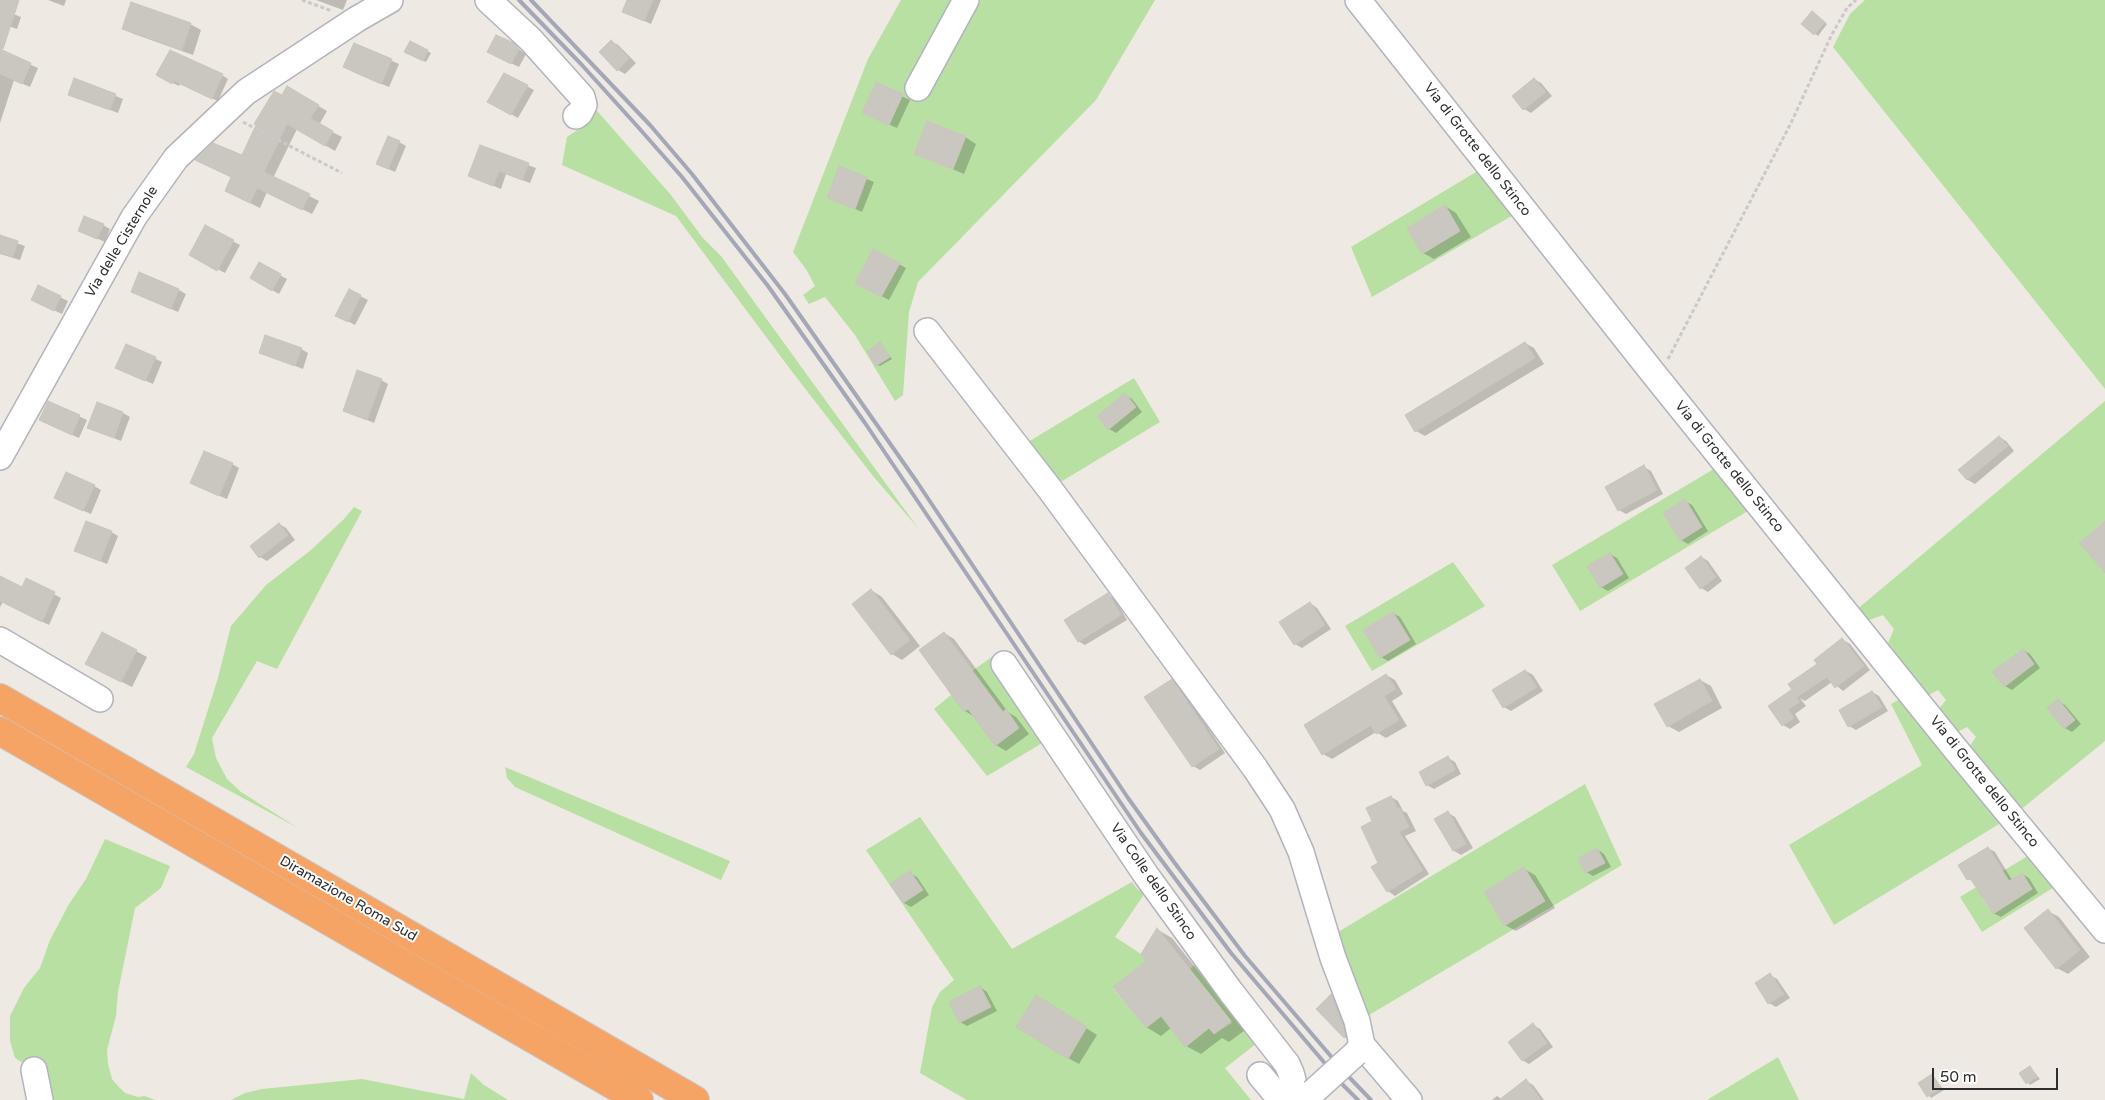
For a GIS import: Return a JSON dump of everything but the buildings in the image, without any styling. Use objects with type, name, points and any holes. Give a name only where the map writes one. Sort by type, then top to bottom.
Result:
[{"type":"highway","name":"Diramazione Roma Sud","points":[[0,698],[696,1100]]},
{"type":"highway","name":"Diramazione Roma Sud","points":[[0,730],[639,1100]]},
{"type":"street","name":"Via delle Cisternole","points":[[0,456],[134,217],[176,158],[246,92],[357,19],[390,0]]},
{"type":"street","points":[[488,0],[531,40],[582,97],[584,105],[580,114],[576,116]]},
{"type":"street","points":[[918,88],[966,0]]},
{"type":"street","name":"Via di Grotte dello Stinco","points":[[1358,0],[1653,373],[1960,754],[2105,930]]},
{"type":"street","points":[[927,331],[1049,488],[1263,780],[1282,809],[1301,852],[1332,958],[1357,1021],[1359,1049],[1409,1100]]},
{"type":"street","points":[[0,640],[100,699]]},
{"type":"street","name":"Via Colle dello Stinco","points":[[1004,664],[1146,875],[1231,992],[1287,1064],[1293,1080],[1303,1097]]},
{"type":"street","points":[[1303,1097],[1359,1049]]},
{"type":"street","points":[[34,1070],[40,1100]]},
{"type":"street","points":[[1260,1075],[1281,1100]]},
{"type":"path","points":[[302,0],[357,19]]},
{"type":"path","points":[[1653,373],[1666,363],[1791,123],[1832,34],[1846,8],[1856,0]]},
{"type":"path","points":[[225,112],[342,173]]},
{"type":"green space","points":[[901,0],[1155,0],[1096,100],[918,282],[909,312],[903,395],[895,401],[855,335],[825,297],[809,304],[803,295],[815,286],[806,269],[793,252],[868,59]],"holes":[[[876,82],[903,95],[889,125],[862,113]],[[927,121],[966,136],[953,169],[914,154]],[[839,166],[867,177],[855,209],[827,198]],[[873,249],[900,263],[881,297],[855,283]]]},
{"type":"green space","points":[[1865,0],[2105,0],[2105,389],[1833,47],[1850,14]]},
{"type":"green space","points":[[591,104],[671,195],[702,237],[721,256],[918,528],[873,476],[793,373],[676,216],[562,165],[567,137],[587,123]]},
{"type":"green space","points":[[1481,169],[1515,214],[1372,297],[1351,247]],"holes":[[[1445,205],[1460,231],[1422,254],[1407,228]]]},
{"type":"green space","points":[[1134,378],[1160,422],[1054,486],[1023,445]],"holes":[[[1125,394],[1136,407],[1108,430],[1097,416]]]},
{"type":"green space","points":[[2105,401],[2105,527],[2102,523],[2079,543],[2105,573],[2105,741],[2019,811],[1968,749],[1976,737],[1967,727],[1955,733],[1937,711],[1946,700],[1938,690],[1925,697],[1886,648],[1894,629],[1883,615],[1864,622],[1855,611]],"holes":[[[2023,649],[2034,664],[2004,687],[1992,672]]]},
{"type":"green space","points":[[1719,466],[1753,508],[1580,611],[1552,565]],"holes":[[[1685,499],[1702,527],[1680,540],[1663,513]]]},
{"type":"green space","points":[[354,507],[362,511],[277,669],[257,661],[212,738],[216,758],[227,779],[241,792],[298,828],[186,767],[194,754],[218,678],[231,626],[266,585],[311,550]]},
{"type":"green space","points":[[1453,562],[1485,606],[1372,671],[1345,626]],"holes":[[[1393,612],[1410,639],[1380,658],[1363,630]]]},
{"type":"green space","points":[[993,656],[1049,739],[987,776],[934,709],[951,695],[947,689]]},
{"type":"green space","points":[[1902,698],[2004,821],[1834,925],[1789,845],[1922,765],[1891,704]]},
{"type":"green space","points":[[505,767],[730,861],[721,880],[515,787],[507,778]]},
{"type":"green space","points":[[1585,784],[1622,865],[1364,1018],[1333,935]],"holes":[[[1597,848],[1605,863],[1586,873],[1578,858]],[[1524,868],[1545,901],[1504,926],[1484,892]]]},
{"type":"green space","points":[[920,817],[1012,949],[1132,882],[1138,890],[1143,891],[1143,896],[1115,937],[1141,954],[1146,961],[1113,988],[1146,1028],[1169,1009],[1169,1026],[1186,1047],[1209,1028],[1214,1034],[1232,1023],[1190,969],[1199,961],[1261,1040],[1225,1068],[1251,1100],[967,1100],[920,1073],[932,1007],[940,992],[954,980],[866,850]]},
{"type":"green space","points":[[105,839],[170,866],[161,888],[135,908],[118,992],[116,1016],[107,1050],[112,1079],[118,1086],[125,1093],[138,1097],[145,1096],[155,1100],[44,1100],[46,1078],[15,1058],[10,1041],[10,1016],[24,988],[40,968],[50,940],[69,904],[86,879]]},
{"type":"green space","points":[[2031,854],[2056,886],[1982,932],[1960,897]],"holes":[[[2022,873],[2032,889],[1993,914],[1982,898]]]},
{"type":"green space","points":[[1778,1057],[1799,1100],[1707,1100]]},
{"type":"green space","points":[[471,1073],[484,1085],[508,1100],[231,1100],[245,1093],[262,1089],[362,1079],[464,1099]]},
{"type":"railway","points":[[519,0],[581,64],[682,177],[768,286],[865,423],[1141,833],[1231,953],[1328,1067]]},
{"type":"railway","points":[[531,0],[650,125],[692,174],[785,294],[917,482],[1128,798],[1245,956],[1335,1061]]},
{"type":"railway","points":[[1349,1077],[1371,1100]]},
{"type":"railway","points":[[1342,1084],[1358,1100]]}]
